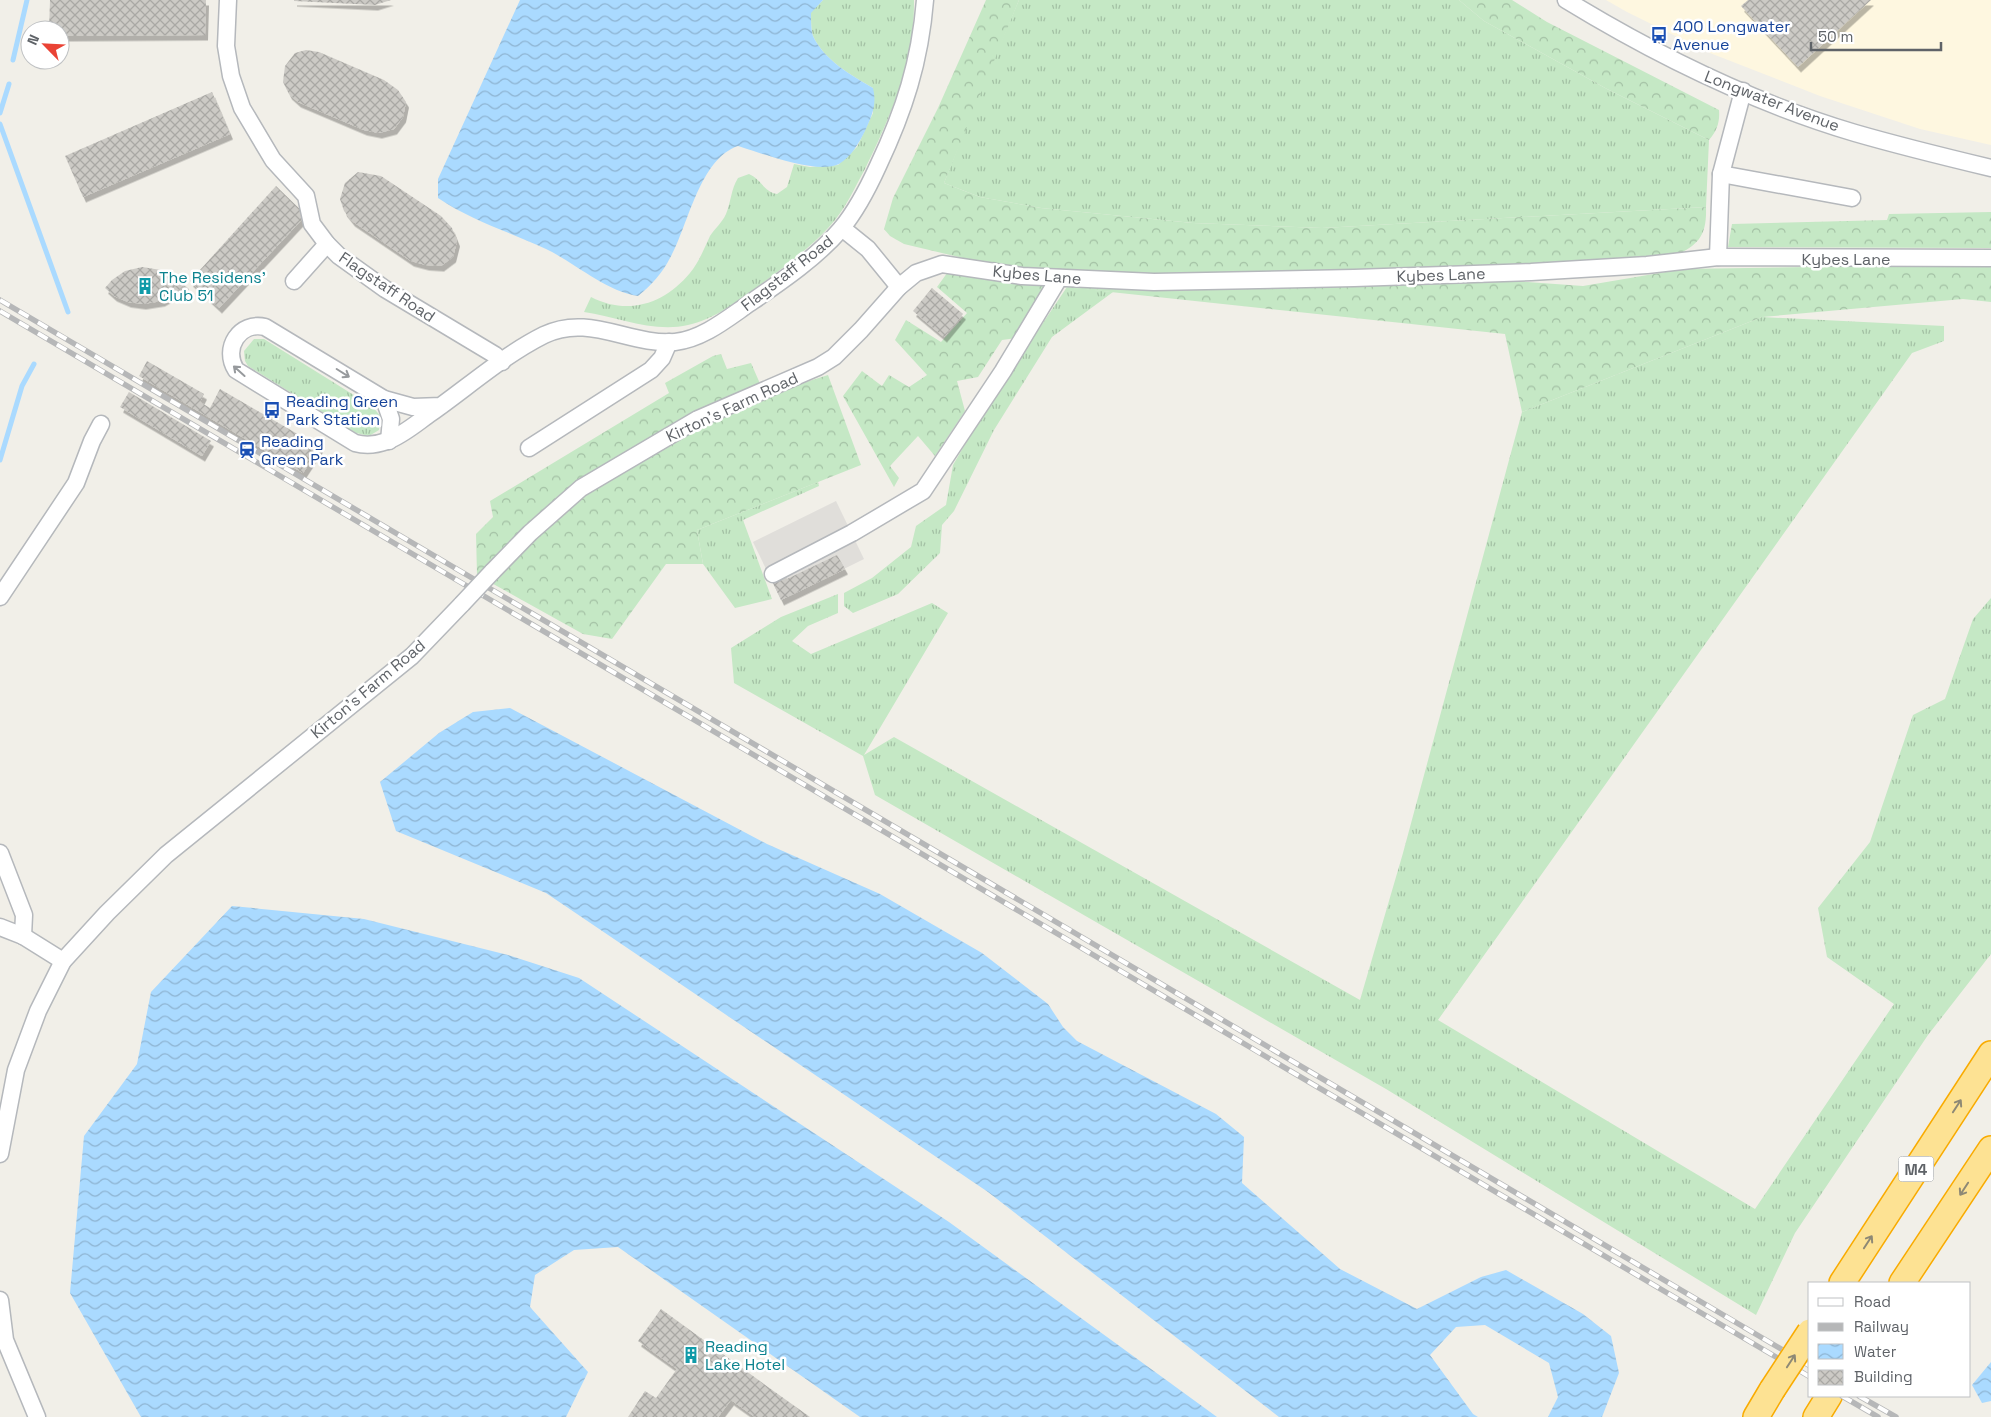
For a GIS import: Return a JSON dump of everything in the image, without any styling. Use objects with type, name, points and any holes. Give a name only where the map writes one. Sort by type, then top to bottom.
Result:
[{"type":"highway","name":"M4","points":[[1843,1282],[1991,1054]]},
{"type":"highway","points":[[1903,1282],[1991,1149]]},
{"type":"highway","points":[[1756,1417],[1808,1335]]},
{"type":"street","name":"Flagstaff Road","points":[[228,0],[226,46],[231,76],[242,108],[273,160],[306,196],[312,224],[327,244],[339,256],[385,289],[495,354],[502,362]]},
{"type":"street","name":"Flagstaff Road","points":[[389,441],[502,362],[546,334],[577,327],[609,330],[649,341],[676,342],[710,330],[772,288],[823,248],[842,228],[871,181],[890,140],[915,72],[925,0]]},
{"type":"street","name":"Longwater Avenue","points":[[1566,0],[1664,56],[1743,91],[1853,132],[1991,168]]},
{"type":"street","points":[[1718,258],[1721,174],[1743,91]]},
{"type":"street","points":[[1721,174],[1852,198]]},
{"type":"street","points":[[842,228],[868,249],[899,287]]},
{"type":"street","points":[[294,281],[327,244]]},
{"type":"street","name":"Kybes Lane","points":[[899,287],[916,273],[942,264],[1022,276],[1154,282],[1354,278],[1628,266],[1718,258],[1991,258]]},
{"type":"street","points":[[773,574],[852,533],[923,491],[1003,371],[1059,278]]},
{"type":"street","name":"Kirton's Farm Road","points":[[0,1154],[12,1089],[21,1055],[38,1012],[64,961],[107,913],[166,855],[412,656],[530,533],[581,488],[698,419],[818,367],[834,357],[899,287]]},
{"type":"street","points":[[384,399],[391,419],[389,441],[373,445],[355,443],[236,370],[230,360],[234,341],[241,331],[249,326],[265,327],[384,399],[413,407],[441,406]]},
{"type":"street","points":[[529,448],[651,370],[662,358],[669,342]]},
{"type":"street","points":[[0,597],[76,483],[92,441],[101,424]]},
{"type":"street","points":[[0,853],[24,915],[23,936]]},
{"type":"street","points":[[0,926],[23,936],[64,961]]},
{"type":"street","points":[[0,1300],[5,1340],[37,1417]]},
{"type":"shaded area","points":[[1606,0],[1991,0],[1991,145],[1920,129],[1820,96],[1710,53]]},
{"type":"shaded area","points":[[836,501],[864,559],[781,600],[753,542]]},
{"type":"green space","points":[[823,0],[914,0],[910,44],[900,87],[884,129],[865,169],[840,214],[821,235],[787,265],[726,309],[698,322],[675,327],[649,326],[584,312],[591,297],[618,306],[632,306],[645,304],[657,299],[680,284],[693,269],[710,236],[724,217],[738,178],[749,174],[769,191],[777,194],[787,187],[794,164],[810,167],[838,165],[857,147],[873,113],[873,88],[831,60],[818,45],[812,34],[811,12]]},
{"type":"green space","points":[[986,0],[1019,0],[944,183],[980,197],[1041,208],[1193,223],[1322,228],[1706,207],[1703,233],[1695,244],[1673,257],[1271,275],[1212,281],[1514,281],[1583,286],[1683,269],[1991,264],[1991,302],[1963,299],[1762,317],[1522,412],[1505,334],[1045,285],[1017,338],[1002,340],[978,377],[957,381],[965,411],[935,456],[918,436],[890,466],[899,478],[894,487],[843,396],[862,371],[882,386],[889,375],[909,387],[927,375],[895,340],[906,320],[941,342],[967,313],[937,287],[950,269],[1022,272],[904,244],[890,236],[884,229],[893,198],[938,108]]},
{"type":"green space","points":[[1019,0],[1459,0],[1484,21],[1607,89],[1709,140],[1706,207],[1322,228],[1193,223],[1041,208],[980,197],[944,183]]},
{"type":"green space","points":[[1459,0],[1512,0],[1547,22],[1719,110],[1716,130],[1709,140],[1607,89],[1484,21]]},
{"type":"green space","points":[[1991,212],[1991,248],[1728,247],[1732,224],[1887,220],[1889,214]]},
{"type":"green space","points":[[1067,287],[1113,292],[1052,337],[994,430],[954,511],[942,525],[940,553],[898,594],[853,613],[844,606],[844,593],[872,578],[911,547],[916,526],[946,505],[953,465],[986,408]]},
{"type":"green space","points":[[1762,317],[1944,326],[1944,341],[1912,353],[1438,1020],[1755,1209],[1894,1004],[1827,957],[1818,908],[1870,842],[1913,715],[1945,699],[1973,619],[1991,598],[1991,954],[1928,1035],[1795,1233],[1756,1315],[1386,1089],[875,795],[863,756],[734,683],[731,648],[781,617],[838,594],[838,613],[808,626],[792,641],[811,654],[932,603],[948,613],[864,755],[894,737],[1360,1000],[1403,853],[1522,412]]},
{"type":"green space","points":[[254,339],[264,339],[373,407],[381,417],[379,430],[369,436],[356,433],[248,366],[245,361],[244,351]]},
{"type":"green space","points":[[721,354],[727,369],[751,363],[765,395],[828,375],[861,465],[697,530],[703,564],[666,564],[612,639],[583,634],[477,575],[476,534],[493,517],[490,501],[669,393],[665,383],[713,356]]},
{"type":"green space","points":[[818,482],[819,486],[743,520],[772,599],[735,608],[703,564],[697,530]]},
{"type":"water","points":[[520,0],[823,0],[811,13],[813,36],[831,60],[873,88],[874,105],[872,115],[863,136],[851,154],[839,164],[830,167],[789,162],[738,146],[725,153],[713,165],[704,179],[676,245],[664,268],[638,296],[626,293],[603,283],[558,255],[478,220],[438,198],[438,179]]},
{"type":"water","points":[[510,708],[767,844],[880,894],[982,953],[1048,1004],[1063,1027],[1077,1041],[1216,1114],[1244,1137],[1242,1183],[1340,1269],[1417,1309],[1481,1277],[1506,1270],[1583,1314],[1611,1336],[1619,1373],[1602,1417],[1548,1417],[1558,1397],[1549,1363],[1485,1325],[1456,1327],[1430,1355],[1473,1414],[1478,1417],[1279,1417],[988,1192],[546,893],[396,831],[380,782],[439,733],[473,712]]},
{"type":"water","points":[[232,906],[364,919],[508,955],[579,978],[949,1222],[1217,1417],[860,1417],[618,1247],[574,1250],[535,1275],[530,1307],[588,1372],[566,1417],[141,1417],[70,1293],[84,1136],[137,1064],[151,992]]},
{"type":"water","points":[[1991,1362],[1991,1401],[1982,1403],[1972,1385]]},
{"type":"building","points":[[50,0],[206,0],[205,35],[70,36],[70,20],[49,20]]},
{"type":"building","points":[[294,0],[391,0],[375,5],[294,1]]},
{"type":"building","points":[[1748,0],[1871,0],[1798,67],[1741,6]]},
{"type":"building","points":[[306,50],[319,52],[384,80],[398,90],[406,102],[403,117],[394,129],[379,133],[364,130],[298,102],[289,94],[283,82],[285,66],[295,53]]},
{"type":"building","points":[[212,92],[230,134],[83,197],[65,156]]},
{"type":"building","points":[[358,172],[381,176],[441,216],[452,228],[457,241],[453,257],[441,266],[411,261],[352,221],[344,211],[340,199],[345,183]]},
{"type":"building","points":[[276,186],[306,215],[219,308],[190,281]]},
{"type":"building","name":"The Residens' Club 51","points":[[142,267],[161,270],[177,276],[186,284],[176,293],[162,301],[143,304],[128,302],[114,296],[105,288],[112,280],[125,271]]},
{"type":"building","points":[[932,288],[963,314],[944,337],[913,311]]},
{"type":"building","points":[[147,361],[204,394],[200,402],[210,408],[220,389],[320,447],[303,473],[139,376]]},
{"type":"building","points":[[129,392],[211,441],[202,456],[120,407]]},
{"type":"building","points":[[837,555],[845,569],[781,600],[772,581],[785,574],[787,579]]},
{"type":"building","name":"Reading Lake Hotel","points":[[661,1309],[810,1417],[755,1417],[731,1400],[718,1417],[628,1417],[645,1391],[656,1398],[677,1369],[638,1341]]},
{"type":"waterway","points":[[13,60],[27,0]]},
{"type":"waterway","points":[[0,113],[9,84]]},
{"type":"waterway","points":[[0,124],[68,312]]},
{"type":"waterway","points":[[0,460],[22,386],[34,364]]},
{"type":"railway","points":[[0,300],[1808,1365]]},
{"type":"railway","points":[[0,311],[1808,1376]]},
{"type":"railway","points":[[1844,1397],[1878,1417]]},
{"type":"railway","points":[[1861,1397],[1896,1417]]},
{"type":"place","name":"400 Longwater Avenue","points":[[1659,35]]},
{"type":"place","name":"The Residens' Club 51","points":[[145,286]]},
{"type":"place","name":"Reading Green Park Station","points":[[272,410]]},
{"type":"place","name":"Reading Green Park","points":[[247,450]]},
{"type":"place","name":"Reading Lake Hotel","points":[[691,1355]]}]
